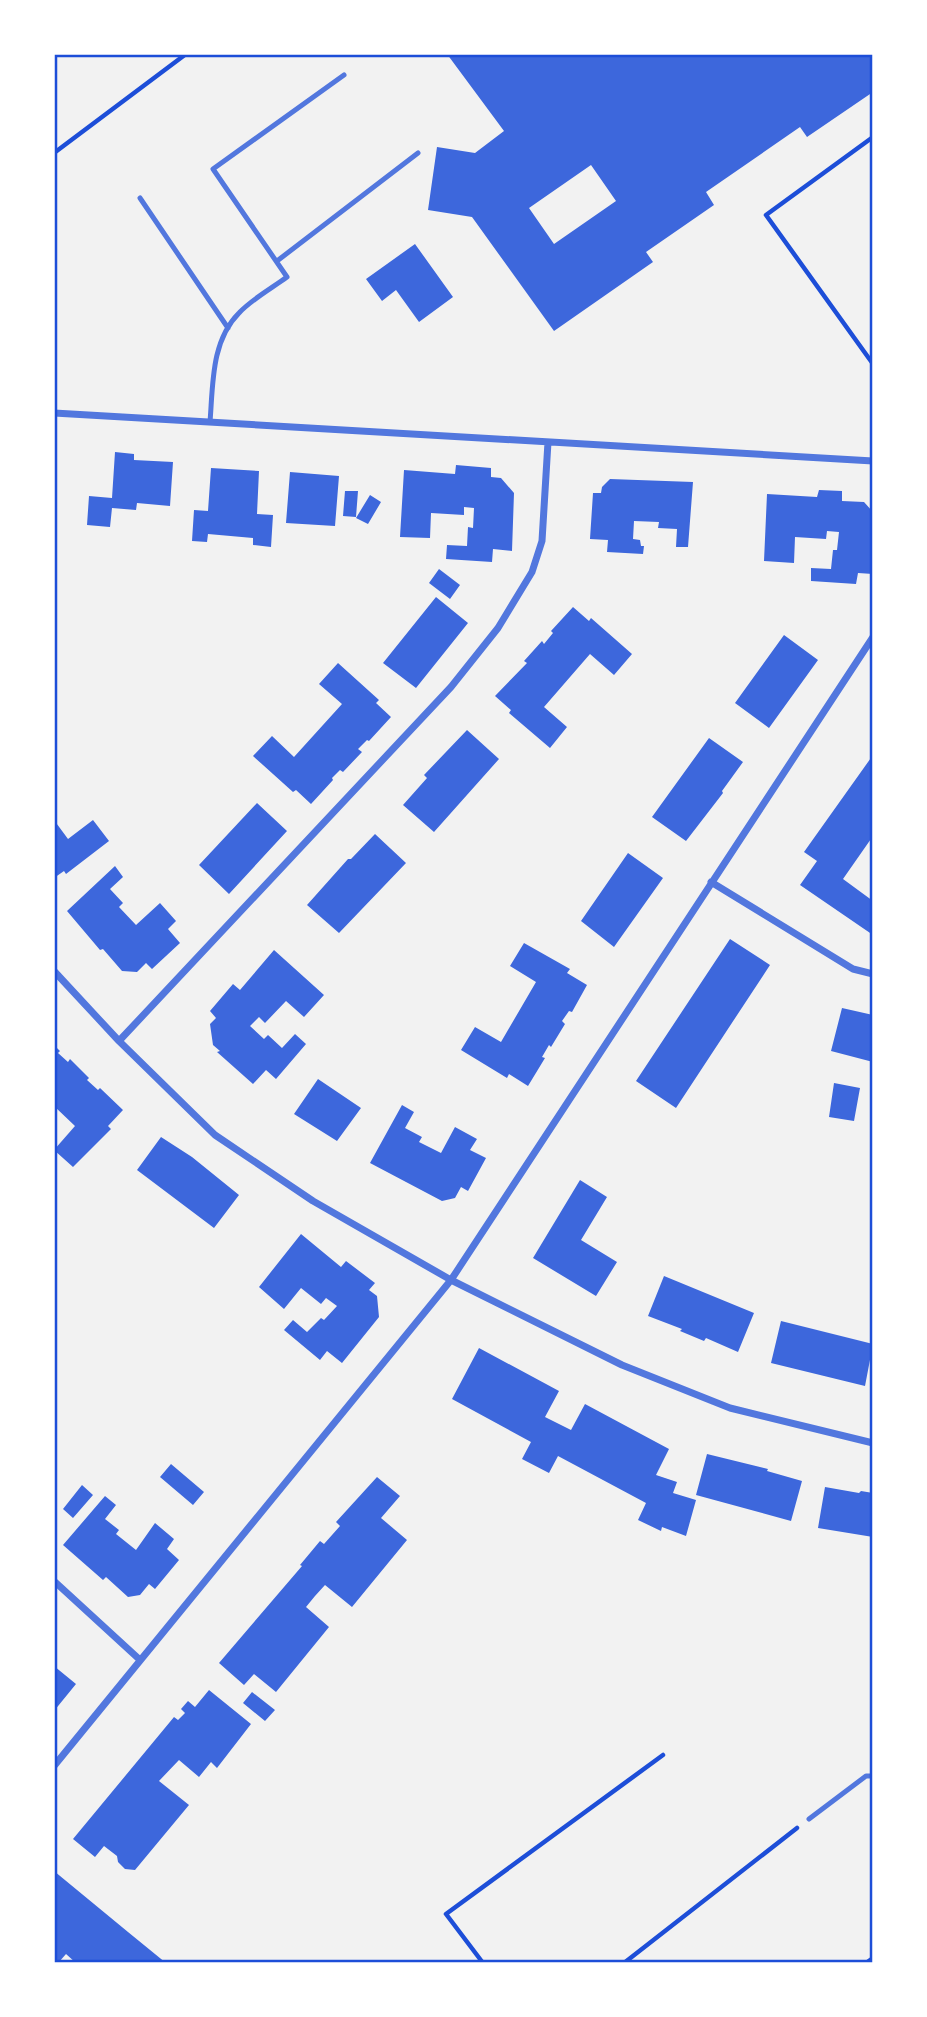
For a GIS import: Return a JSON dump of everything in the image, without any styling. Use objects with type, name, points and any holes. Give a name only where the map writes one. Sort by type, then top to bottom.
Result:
[{"type":"street","points":[[54,413],[873,461]]},
{"type":"street","points":[[119,1041],[451,687],[498,628],[532,572],[542,541],[548,442]]},
{"type":"street","points":[[54,1766],[451,1280],[873,637]]},
{"type":"street","points":[[711,882],[853,969],[873,974]]},
{"type":"street","points":[[54,971],[119,1041],[215,1135],[313,1201],[451,1280],[622,1365],[730,1409],[873,1443]]},
{"type":"street","points":[[54,1581],[139,1659]]},
{"type":"lane","points":[[210,422],[216,354],[228,328],[238,313],[287,277],[213,169],[344,75]]},
{"type":"lane","points":[[277,261],[418,153]]},
{"type":"lane","points":[[140,198],[228,328]]},
{"type":"lane","points":[[809,1819],[866,1776],[873,1776]]},
{"type":"path","points":[[54,153],[186,54]]},
{"type":"path","points":[[873,137],[766,215],[873,364]]},
{"type":"path","points":[[482,1963],[446,1914],[663,1755]]},
{"type":"path","points":[[624,1963],[809,1819]]},
{"type":"path","points":[[866,1963],[873,1958]]},
{"type":"building","points":[[447,54],[873,54],[873,92],[807,137],[800,127],[706,192],[714,205],[646,252],[653,262],[554,331],[472,217],[428,210],[437,147],[475,153],[504,131]],"holes":[[[591,165],[616,201],[554,244],[529,208]]]},
{"type":"building","points":[[415,244],[453,297],[419,322],[396,290],[382,301],[366,279]]},
{"type":"building","points":[[115,452],[134,454],[134,460],[173,462],[170,506],[137,503],[136,510],[112,508],[110,527],[87,525],[89,496],[112,498]]},
{"type":"building","points":[[456,465],[491,468],[491,477],[501,478],[514,493],[512,551],[493,549],[492,562],[446,559],[447,545],[467,546],[468,527],[473,528],[474,508],[464,507],[464,515],[431,513],[430,538],[400,537],[404,470],[455,474]]},
{"type":"building","points":[[211,468],[259,471],[257,514],[273,515],[271,547],[253,545],[253,538],[208,534],[207,542],[192,541],[194,510],[208,511]]},
{"type":"building","points":[[290,472],[339,476],[335,526],[286,523]]},
{"type":"building","points":[[610,479],[693,482],[688,547],[676,547],[677,529],[658,528],[659,522],[634,521],[633,539],[640,540],[641,546],[644,546],[643,554],[607,552],[608,540],[590,539],[593,493],[601,493],[602,487]]},
{"type":"building","points":[[819,490],[842,491],[842,501],[864,502],[873,512],[873,574],[858,573],[856,584],[811,581],[811,568],[831,569],[839,532],[827,531],[826,539],[795,537],[794,563],[764,561],[767,494],[817,497]]},
{"type":"building","points":[[345,491],[358,491],[356,517],[343,516]]},
{"type":"building","points":[[370,495],[381,502],[368,524],[356,518]]},
{"type":"building","points":[[439,569],[460,585],[450,599],[429,583]]},
{"type":"building","points":[[436,597],[468,623],[416,688],[383,663]]},
{"type":"building","points":[[573,607],[589,621],[591,618],[632,654],[614,675],[590,654],[544,707],[567,727],[550,748],[509,713],[511,710],[495,696],[527,663],[524,661],[542,641],[544,644],[553,633],[551,631]]},
{"type":"building","points":[[784,635],[818,660],[769,728],[735,703]]},
{"type":"building","points":[[338,663],[379,700],[376,703],[391,717],[358,749],[362,752],[343,772],[340,770],[332,778],[311,804],[296,790],[293,792],[253,756],[272,736],[294,757],[342,704],[319,684]]},
{"type":"building","points":[[467,730],[499,759],[434,832],[403,805],[427,778],[424,775]]},
{"type":"building","points":[[709,738],[743,762],[686,841],[652,817]]},
{"type":"building","points":[[873,755],[873,836],[843,879],[873,901],[873,935],[800,885],[817,861],[804,852]]},
{"type":"building","points":[[257,803],[287,831],[229,894],[199,865]]},
{"type":"building","points":[[54,820],[68,839],[93,820],[109,841],[66,874],[64,871],[54,878]]},
{"type":"building","points":[[375,834],[406,863],[339,933],[307,905],[348,859]]},
{"type":"building","points":[[628,853],[663,878],[614,947],[581,921]]},
{"type":"building","points":[[115,866],[123,877],[110,889],[123,903],[119,907],[136,925],[160,903],[176,921],[168,929],[180,943],[152,969],[146,963],[137,972],[122,971],[67,911]]},
{"type":"building","points":[[730,939],[770,965],[676,1108],[636,1081]]},
{"type":"building","points":[[524,943],[570,969],[567,973],[587,985],[572,1012],[569,1011],[562,1021],[565,1024],[551,1047],[549,1045],[542,1057],[545,1058],[528,1086],[509,1074],[507,1078],[461,1050],[475,1027],[501,1042],[536,982],[510,966]]},
{"type":"building","points":[[274,950],[324,995],[304,1017],[286,1001],[265,1023],[259,1017],[250,1026],[264,1039],[268,1035],[282,1048],[295,1034],[306,1044],[276,1079],[266,1070],[253,1084],[217,1052],[220,1051],[213,1045],[210,1024],[216,1018],[210,1011],[233,984],[240,990]]},
{"type":"building","points":[[842,1008],[873,1015],[873,1062],[831,1051]]},
{"type":"building","points":[[54,1045],[60,1051],[58,1053],[68,1062],[70,1059],[89,1078],[87,1080],[98,1090],[100,1088],[123,1110],[108,1126],[111,1129],[73,1167],[54,1150],[75,1126],[54,1106]]},
{"type":"building","points":[[318,1079],[361,1108],[337,1141],[294,1114]]},
{"type":"building","points":[[834,1083],[860,1088],[854,1121],[829,1117]]},
{"type":"building","points":[[402,1105],[414,1112],[405,1128],[422,1137],[419,1142],[441,1153],[455,1127],[477,1139],[470,1150],[486,1158],[468,1191],[461,1187],[455,1198],[442,1201],[370,1163]]},
{"type":"building","points":[[161,1137],[192,1157],[239,1195],[214,1228],[137,1170]]},
{"type":"building","points":[[580,1180],[607,1197],[581,1240],[617,1262],[596,1296],[533,1258]]},
{"type":"building","points":[[301,1234],[341,1267],[346,1261],[375,1283],[369,1290],[377,1296],[379,1317],[342,1363],[327,1351],[320,1360],[284,1330],[293,1320],[307,1332],[337,1306],[326,1298],[321,1304],[301,1288],[284,1309],[259,1287]]},
{"type":"building","points":[[664,1276],[754,1313],[738,1352],[706,1338],[704,1341],[648,1316]]},
{"type":"building","points":[[781,1321],[873,1344],[865,1386],[771,1363]]},
{"type":"building","points":[[479,1348],[559,1391],[545,1417],[571,1430],[585,1404],[669,1449],[656,1475],[677,1482],[673,1493],[696,1500],[686,1536],[662,1527],[661,1531],[638,1520],[646,1503],[558,1456],[549,1473],[522,1459],[531,1442],[452,1399]]},
{"type":"building","points":[[707,1454],[768,1469],[767,1471],[802,1481],[791,1521],[696,1495]]},
{"type":"building","points":[[171,1464],[204,1492],[193,1505],[160,1477]]},
{"type":"building","points":[[377,1477],[400,1496],[381,1518],[407,1540],[352,1607],[325,1585],[315,1596],[306,1607],[329,1627],[276,1692],[254,1674],[244,1685],[219,1663],[320,1541],[324,1544],[340,1526],[336,1522]]},
{"type":"building","points":[[82,1485],[93,1495],[73,1518],[63,1509]]},
{"type":"building","points":[[825,1487],[873,1493],[873,1537],[818,1528]]},
{"type":"building","points":[[105,1496],[116,1505],[105,1519],[119,1530],[116,1534],[136,1550],[155,1523],[174,1539],[167,1549],[179,1560],[155,1589],[149,1584],[140,1595],[128,1597],[106,1577],[103,1580],[63,1545]]},
{"type":"building","points":[[54,1666],[76,1684],[54,1711]]},
{"type":"building","points":[[209,1690],[251,1724],[217,1768],[211,1762],[199,1777],[179,1760],[159,1781],[189,1805],[135,1870],[125,1869],[118,1862],[117,1856],[104,1846],[95,1857],[73,1839],[174,1717],[178,1720],[185,1713],[181,1709],[188,1701],[195,1707]]},
{"type":"building","points":[[252,1692],[275,1710],[265,1721],[243,1703]]},
{"type":"building","points":[[54,1871],[166,1963],[76,1963],[66,1954],[59,1962],[54,1958]]}]
